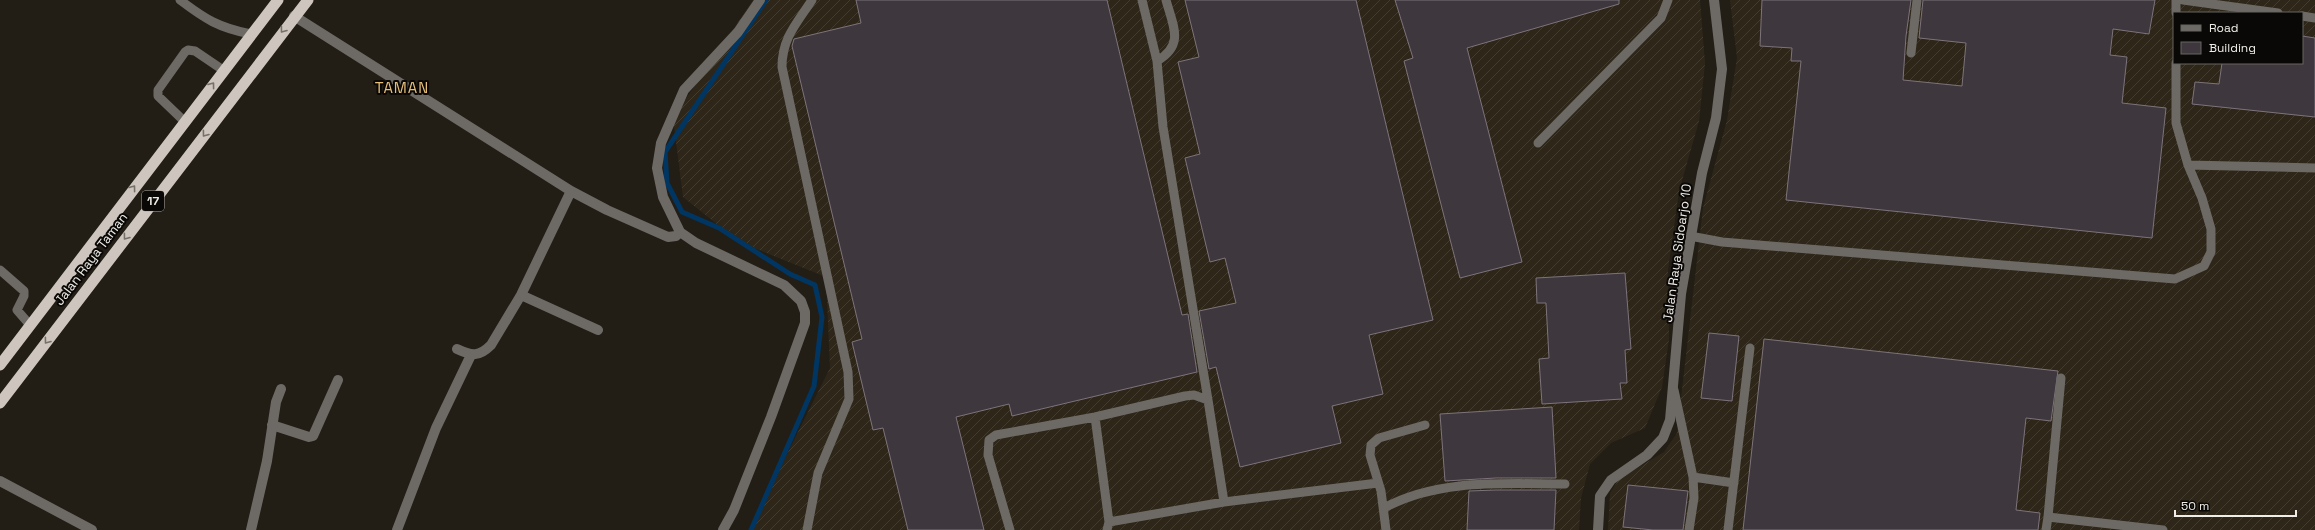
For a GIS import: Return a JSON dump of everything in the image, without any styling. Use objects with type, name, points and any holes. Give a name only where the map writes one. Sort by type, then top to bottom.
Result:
[{"type":"highway","name":"Jalan Raya Taman","points":[[0,365],[184,121],[278,0]]},
{"type":"highway","name":"Jalan Raya Taman","points":[[0,403],[294,16],[308,0]]},
{"type":"street","points":[[723,530],[734,510],[771,418],[805,324],[805,312],[802,302],[784,285],[696,243],[680,232],[663,197],[657,168],[661,143],[684,90],[738,32],[760,0]]},
{"type":"street","name":"Jalan Raya Sidoarjo 10","points":[[1598,530],[1600,496],[1611,480],[1647,455],[1663,438],[1670,420],[1674,389],[1681,294],[1702,173],[1716,118],[1722,69],[1714,0]]},
{"type":"street","points":[[294,16],[571,191],[607,210],[668,237],[676,236],[680,232]]},
{"type":"street","points":[[457,349],[471,356],[480,355],[491,345],[521,295],[571,191]]},
{"type":"street","points":[[521,295],[598,330]]},
{"type":"street","points":[[397,530],[436,428],[471,356]]},
{"type":"street","points":[[272,425],[309,438],[313,436],[338,380]]},
{"type":"street","points":[[251,530],[267,461],[276,402],[281,389]]},
{"type":"street","points":[[0,481],[92,530]]},
{"type":"lane","points":[[180,0],[199,15],[226,30],[251,34]]},
{"type":"lane","points":[[807,530],[818,472],[848,399],[844,346],[782,67],[782,51],[787,37],[812,0]]},
{"type":"lane","points":[[1142,0],[1157,61],[1163,127],[1224,502]]},
{"type":"lane","points":[[1157,61],[1168,55],[1174,46],[1174,33],[1166,0]]},
{"type":"lane","points":[[1538,143],[1661,18],[1668,0]]},
{"type":"lane","points":[[1911,53],[1917,0]]},
{"type":"lane","points":[[2176,0],[2176,12]]},
{"type":"lane","points":[[2183,0],[2271,12]]},
{"type":"lane","points":[[2303,16],[2315,18]]},
{"type":"lane","points":[[184,121],[158,96],[158,90],[185,52],[188,50],[195,51],[223,70]]},
{"type":"lane","points":[[1690,236],[1722,242],[2175,279],[2204,266],[2212,252],[2211,229],[2202,198],[2188,165],[2176,123],[2176,64]]},
{"type":"lane","points":[[2188,165],[2315,168]]},
{"type":"lane","points":[[0,270],[24,290],[24,296],[17,310],[30,325]]},
{"type":"lane","points":[[1728,530],[1750,348]]},
{"type":"lane","points":[[2046,530],[2061,378]]},
{"type":"lane","points":[[1674,389],[1693,477],[1694,498],[1689,530]]},
{"type":"lane","points":[[1010,530],[988,455],[989,440],[996,435],[1096,417],[1185,396],[1194,395],[1208,400]]},
{"type":"lane","points":[[1096,417],[1108,526],[1224,502],[1378,482]]},
{"type":"lane","points":[[1386,530],[1384,508],[1370,455],[1371,445],[1379,438],[1425,425]]},
{"type":"lane","points":[[1693,477],[1734,483]]},
{"type":"lane","points":[[1384,508],[1415,494],[1449,488],[1493,484],[1566,484]]},
{"type":"lane","points":[[2048,516],[2163,530]]},
{"type":"shaded area","points":[[753,0],[1700,0],[1705,63],[1699,121],[1679,191],[1668,270],[1669,339],[1662,387],[1645,428],[1611,443],[1590,464],[1581,498],[1579,530],[749,530],[830,368],[826,277],[739,242],[683,197],[673,118]]},
{"type":"shaded area","points":[[1730,0],[2315,0],[2315,530],[1608,530],[1610,493],[1619,479],[1664,452],[1677,433],[1703,208],[1727,120],[1737,58]]},
{"type":"building","points":[[856,0],[1107,0],[1182,315],[1188,314],[1197,372],[1012,416],[1009,404],[956,417],[984,530],[908,530],[883,428],[873,430],[852,342],[862,339],[792,46],[794,39],[861,23]]},
{"type":"building","points":[[1185,0],[1356,0],[1433,320],[1369,335],[1383,394],[1332,406],[1341,443],[1240,467],[1216,367],[1209,369],[1199,311],[1236,303],[1225,258],[1210,262],[1185,158],[1200,154],[1178,62],[1199,57]]},
{"type":"building","points":[[1395,0],[1619,0],[1619,4],[1467,48],[1522,262],[1460,278],[1404,61],[1413,58]]},
{"type":"building","points":[[1762,0],[1911,0],[1906,36],[1903,80],[1962,86],[1966,43],[1919,38],[1923,0],[2155,0],[2149,34],[2113,29],[2110,55],[2127,57],[2122,103],[2166,108],[2152,238],[1786,200],[1801,61],[1791,61],[1792,48],[1760,46]]},
{"type":"building","points":[[2303,36],[2315,38],[2315,117],[2192,104],[2195,82],[2219,84],[2222,64],[2303,64]]},
{"type":"building","points":[[1625,273],[1631,349],[1625,350],[1627,383],[1620,383],[1622,399],[1542,404],[1539,359],[1549,358],[1546,303],[1537,303],[1536,278]]},
{"type":"building","points":[[1709,333],[1739,336],[1732,401],[1701,398]]},
{"type":"building","points":[[1764,339],[2058,371],[2051,421],[2026,418],[2016,510],[2040,513],[2038,530],[1743,530]]},
{"type":"building","points":[[1552,407],[1556,478],[1496,478],[1445,481],[1440,414]]},
{"type":"building","points":[[1628,485],[1688,491],[1683,530],[1653,530],[1623,527]]},
{"type":"building","points":[[1556,490],[1554,530],[1467,530],[1469,491]]},
{"type":"waterway","points":[[751,530],[814,386],[822,317],[815,285],[790,274],[719,228],[682,212],[667,183],[665,152],[766,0]]},
{"type":"district","name":"TAMAN","points":[[402,87]]}]
